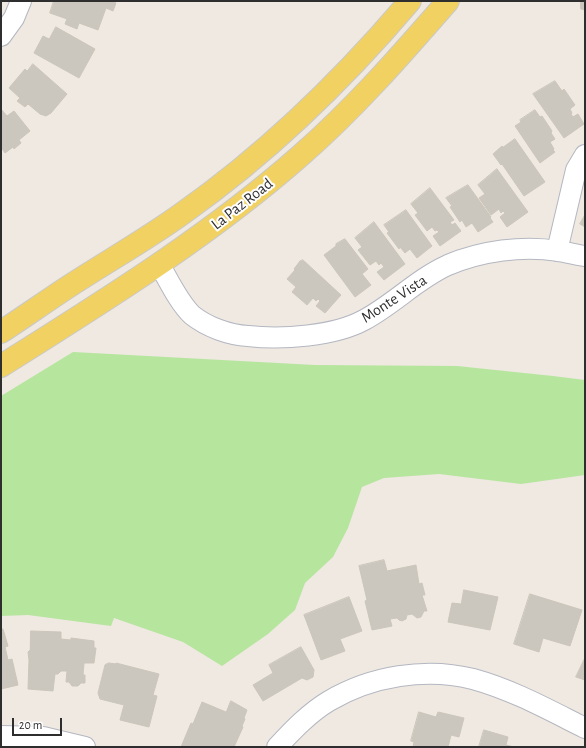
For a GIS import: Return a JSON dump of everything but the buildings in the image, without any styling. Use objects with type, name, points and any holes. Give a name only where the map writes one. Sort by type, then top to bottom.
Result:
[{"type":"main road","name":"La Paz Road","points":[[1,332],[183,213],[253,159],[344,75],[410,1]]},
{"type":"main road","name":"La Paz Road","points":[[1,366],[159,264],[211,228],[256,194],[301,156],[353,107],[400,57],[448,1]]},
{"type":"street","points":[[1,36],[14,18],[21,1]]},
{"type":"street","points":[[557,251],[576,170],[585,155]]},
{"type":"street","name":"Monte Vista","points":[[159,264],[180,300],[192,314],[209,326],[248,336],[274,337],[310,335],[336,331],[363,321],[419,282],[448,265],[473,256],[502,251],[530,249],[557,251],[585,256]]},
{"type":"street","points":[[277,747],[297,725],[329,701],[363,684],[402,676],[438,673],[473,679],[505,689],[585,728]]},
{"type":"street","points":[[1,736],[43,737],[85,747]]},
{"type":"green space","points":[[73,352],[315,365],[457,366],[585,380],[585,475],[521,484],[439,474],[384,478],[362,487],[348,528],[333,557],[305,583],[295,610],[268,634],[222,666],[183,642],[114,618],[111,626],[28,615],[1,616],[1,396]]}]
